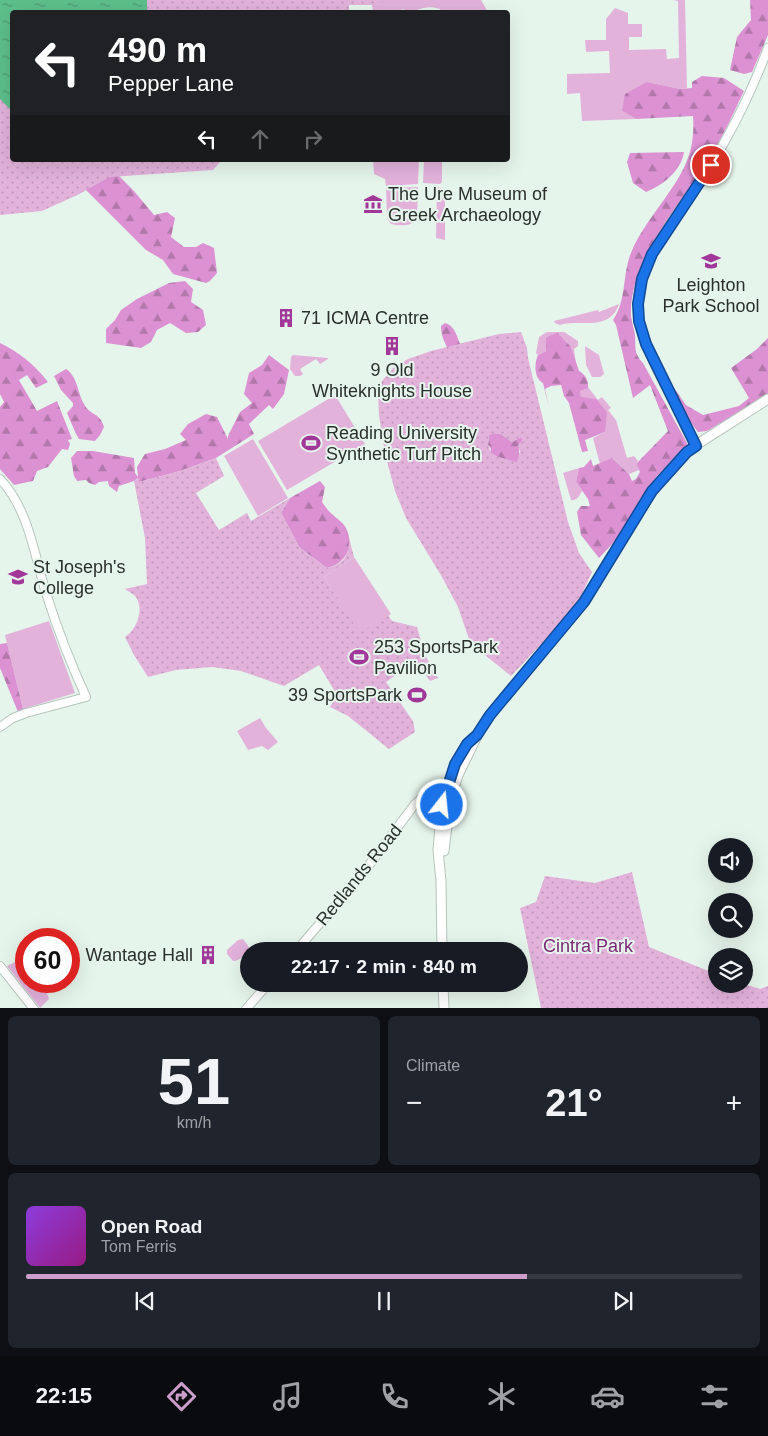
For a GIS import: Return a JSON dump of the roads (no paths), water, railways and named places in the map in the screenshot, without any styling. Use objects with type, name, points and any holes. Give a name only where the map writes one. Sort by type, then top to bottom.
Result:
[{"type":"main road","points":[[442,942],[440,864],[444,851],[447,799],[477,735],[490,715],[584,602],[652,491],[687,452],[768,399]]},
{"type":"main road","points":[[443,992],[444,1008]]},
{"type":"street","points":[[696,446],[646,344],[639,321],[639,293],[642,279],[652,254],[726,140],[752,89],[768,48]]},
{"type":"street","points":[[0,479],[18,505],[26,521],[58,631],[86,697],[26,713],[13,718],[0,727]]},
{"type":"street","name":"Redlands Road","points":[[304,942],[360,877],[416,804],[428,794],[447,799]]},
{"type":"street","points":[[0,966],[34,1008]]},
{"type":"street","points":[[246,1008],[261,992]]},
{"type":"water","points":[[0,0],[147,0],[147,10],[10,10],[10,109],[0,99]]},
{"type":"place","name":"The Ure Museum of Greek Archaeology","points":[[373,204]]},
{"type":"place","name":"Leighton Park School","points":[[711,261]]},
{"type":"place","name":"71 ICMA Centre","points":[[286,318]]},
{"type":"place","name":"9 Old Whiteknights House","points":[[392,346]]},
{"type":"place","name":"Reading University Synthetic Turf Pitch","points":[[311,443]]},
{"type":"place","name":"St Joseph's College","points":[[18,577]]},
{"type":"place","name":"253 SportsPark Pavilion","points":[[359,657]]},
{"type":"place","name":"39 SportsPark","points":[[417,695]]},
{"type":"place","name":"Wantage Hall","points":[[208,955]]},
{"type":"park label","name":"Cintra Park","points":[[588,946]]}]
